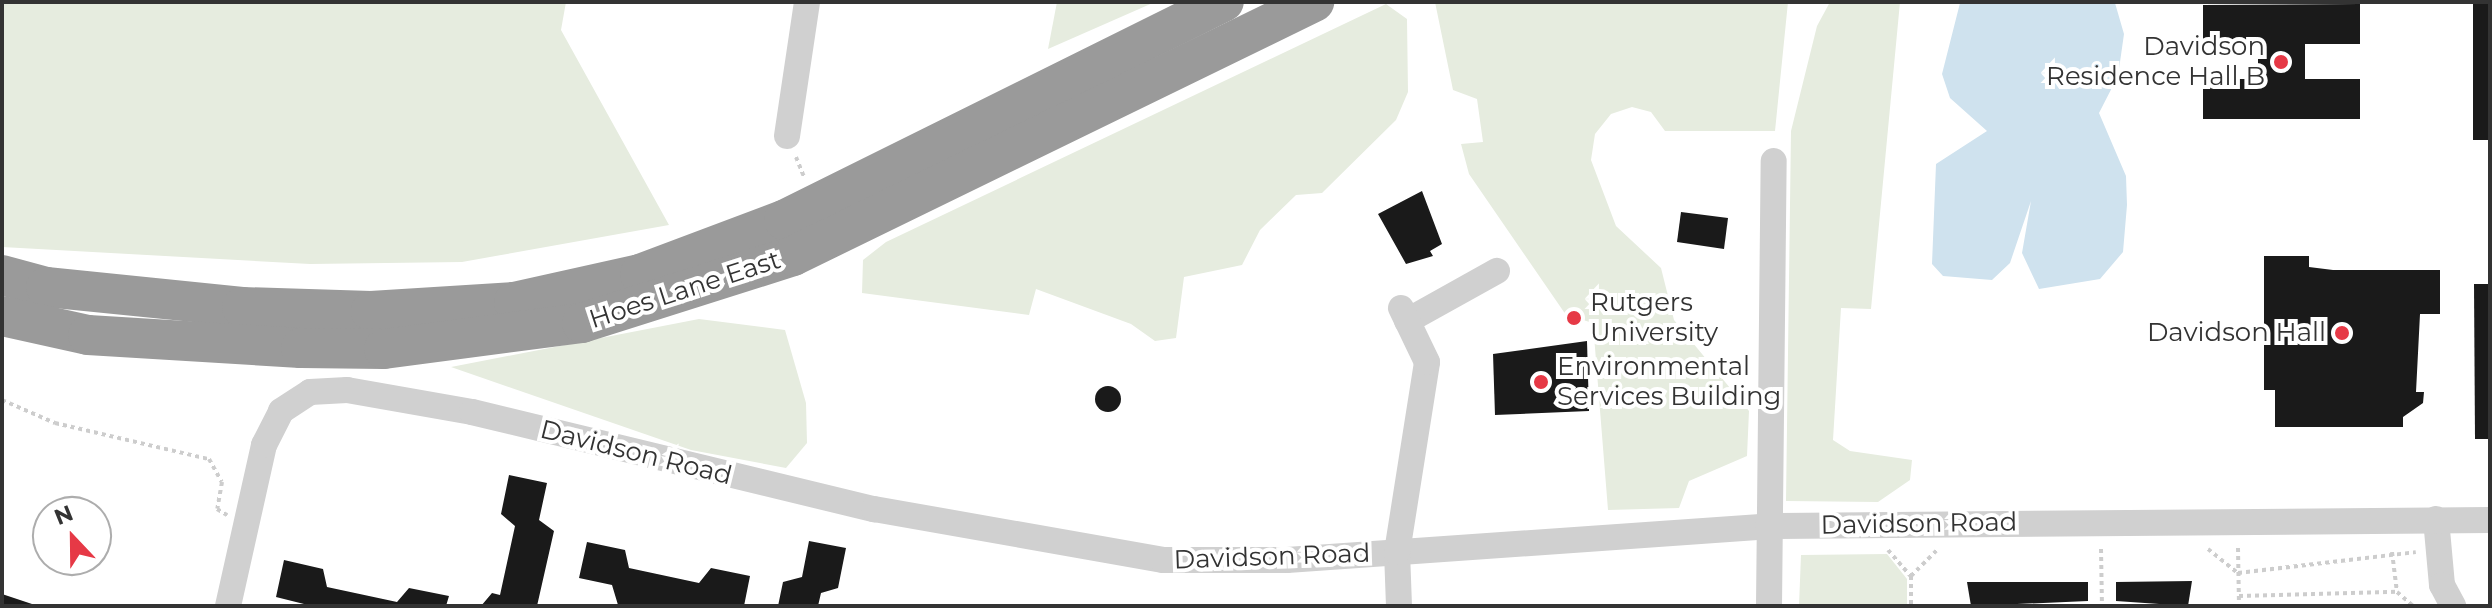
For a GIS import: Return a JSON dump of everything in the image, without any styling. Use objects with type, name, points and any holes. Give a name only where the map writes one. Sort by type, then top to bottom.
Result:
[{"type":"highway","name":"Hoes Lane East","points":[[2,275],[46,287],[242,307],[371,311],[542,296],[640,274],[784,220],[1224,2]]},
{"type":"highway","name":"Hoes Lane East","points":[[2,316],[88,335],[315,349],[471,341],[582,323],[793,256],[1314,2]]},
{"type":"street","points":[[787,136],[807,2]]},
{"type":"street","points":[[1769,606],[1774,161]]},
{"type":"street","points":[[1399,606],[1397,552],[1427,362],[1404,314],[1497,271]]},
{"type":"street","name":"Davidson Road","points":[[228,606],[264,445],[281,411],[310,392],[347,390],[472,412],[755,484],[1063,547],[1163,560],[1397,552],[1768,526],[2490,520]]},
{"type":"street","points":[[2436,519],[2442,585],[2453,606]]},
{"type":"path","points":[[2,400],[55,423],[209,459],[222,482],[217,509],[246,527]]},
{"type":"path","points":[[2238,548],[2239,606]]},
{"type":"path","points":[[2101,549],[2102,606]]},
{"type":"path","points":[[2208,549],[2238,573],[2392,552],[2422,552]]},
{"type":"path","points":[[1888,550],[1911,576],[1911,606]]},
{"type":"path","points":[[1911,576],[1937,550]]},
{"type":"path","points":[[2392,552],[2397,592],[2413,606]]},
{"type":"path","points":[[2239,596],[2397,592]]},
{"type":"shaded area","points":[[2,2],[566,2],[561,30],[669,225],[462,262],[310,264],[2,247]]},
{"type":"shaded area","points":[[1057,2],[1155,2],[1048,49]]},
{"type":"shaded area","points":[[1435,2],[1788,2],[1775,131],[1665,131],[1651,112],[1632,107],[1611,114],[1595,134],[1591,160],[1616,226],[1661,268],[1674,320],[1749,411],[1747,456],[1689,481],[1679,508],[1608,510],[1593,323],[1566,315],[1469,174],[1461,144],[1483,142],[1477,99],[1453,90]]},
{"type":"shaded area","points":[[1830,2],[1900,2],[1871,309],[1841,308],[1833,440],[1850,451],[1912,460],[1910,480],[1878,502],[1786,501],[1791,131],[1817,26]]},
{"type":"shaded area","points":[[1386,4],[1407,19],[1408,92],[1396,120],[1322,193],[1296,195],[1260,230],[1242,265],[1184,277],[1176,338],[1155,341],[1131,324],[1036,289],[1029,315],[862,293],[863,260],[886,242]]},
{"type":"shaded area","points":[[699,319],[785,330],[806,403],[807,443],[786,468],[691,450],[451,367]]},
{"type":"shaded area","points":[[1887,554],[1907,579],[1907,606],[1799,606],[1801,555]]},
{"type":"water","points":[[1960,3],[2115,3],[2124,34],[2118,76],[2099,113],[2126,176],[2127,205],[2123,252],[2100,279],[2039,289],[2022,253],[2031,201],[2010,263],[1992,280],[1943,276],[1932,264],[1936,164],[1987,131],[1950,98],[1942,74]]},
{"type":"building","points":[[2473,2],[2490,2],[2490,140],[2473,140]]},
{"type":"building","name":"Davidson Residence Hall B","points":[[2360,4],[2360,44],[2305,44],[2305,79],[2360,79],[2360,119],[2203,119],[2203,79],[2258,79],[2258,45],[2203,45],[2203,5]]},
{"type":"building","points":[[1422,191],[1442,244],[1430,251],[1433,256],[1406,264],[1378,214]]},
{"type":"building","points":[[1681,212],[1728,218],[1724,249],[1677,242]]},
{"type":"building","name":"Davidson Hall","points":[[2264,256],[2309,256],[2309,267],[2333,270],[2440,270],[2440,314],[2420,314],[2416,392],[2424,392],[2423,403],[2403,417],[2403,427],[2275,427],[2275,390],[2264,390]]},
{"type":"building","points":[[2474,284],[2490,284],[2490,439],[2475,439]]},
{"type":"building","name":"Environmental Services Building","points":[[1587,341],[1589,411],[1495,415],[1493,354]]},
{"type":"building","points":[[1108,386],[1117,390],[1121,399],[1117,408],[1108,412],[1099,408],[1095,399],[1099,390]]},
{"type":"building","points":[[509,475],[547,483],[539,520],[554,531],[537,606],[481,606],[492,593],[500,595],[515,526],[501,514]]},
{"type":"building","points":[[809,541],[846,548],[838,588],[821,593],[818,606],[778,606],[783,582],[802,577]]},
{"type":"building","points":[[587,542],[625,550],[629,568],[699,583],[711,568],[750,576],[744,606],[618,605],[612,585],[579,578]]},
{"type":"building","points":[[284,560],[323,569],[327,587],[397,602],[409,588],[449,596],[446,606],[312,606],[276,597]]},
{"type":"building","points":[[2192,581],[2188,606],[2116,601],[2116,582]]},
{"type":"building","points":[[1967,582],[2088,582],[2088,601],[1971,606]]},
{"type":"building","points":[[2,594],[35,605],[35,606],[2,606]]},
{"type":"place","name":"Davidson Residence Hall B","points":[[2281,62]]},
{"type":"place","name":"Rutgers University","points":[[1574,318]]},
{"type":"place","name":"Davidson Hall","points":[[2342,333]]},
{"type":"place","name":"Environmental Services Building","points":[[1541,382]]}]
